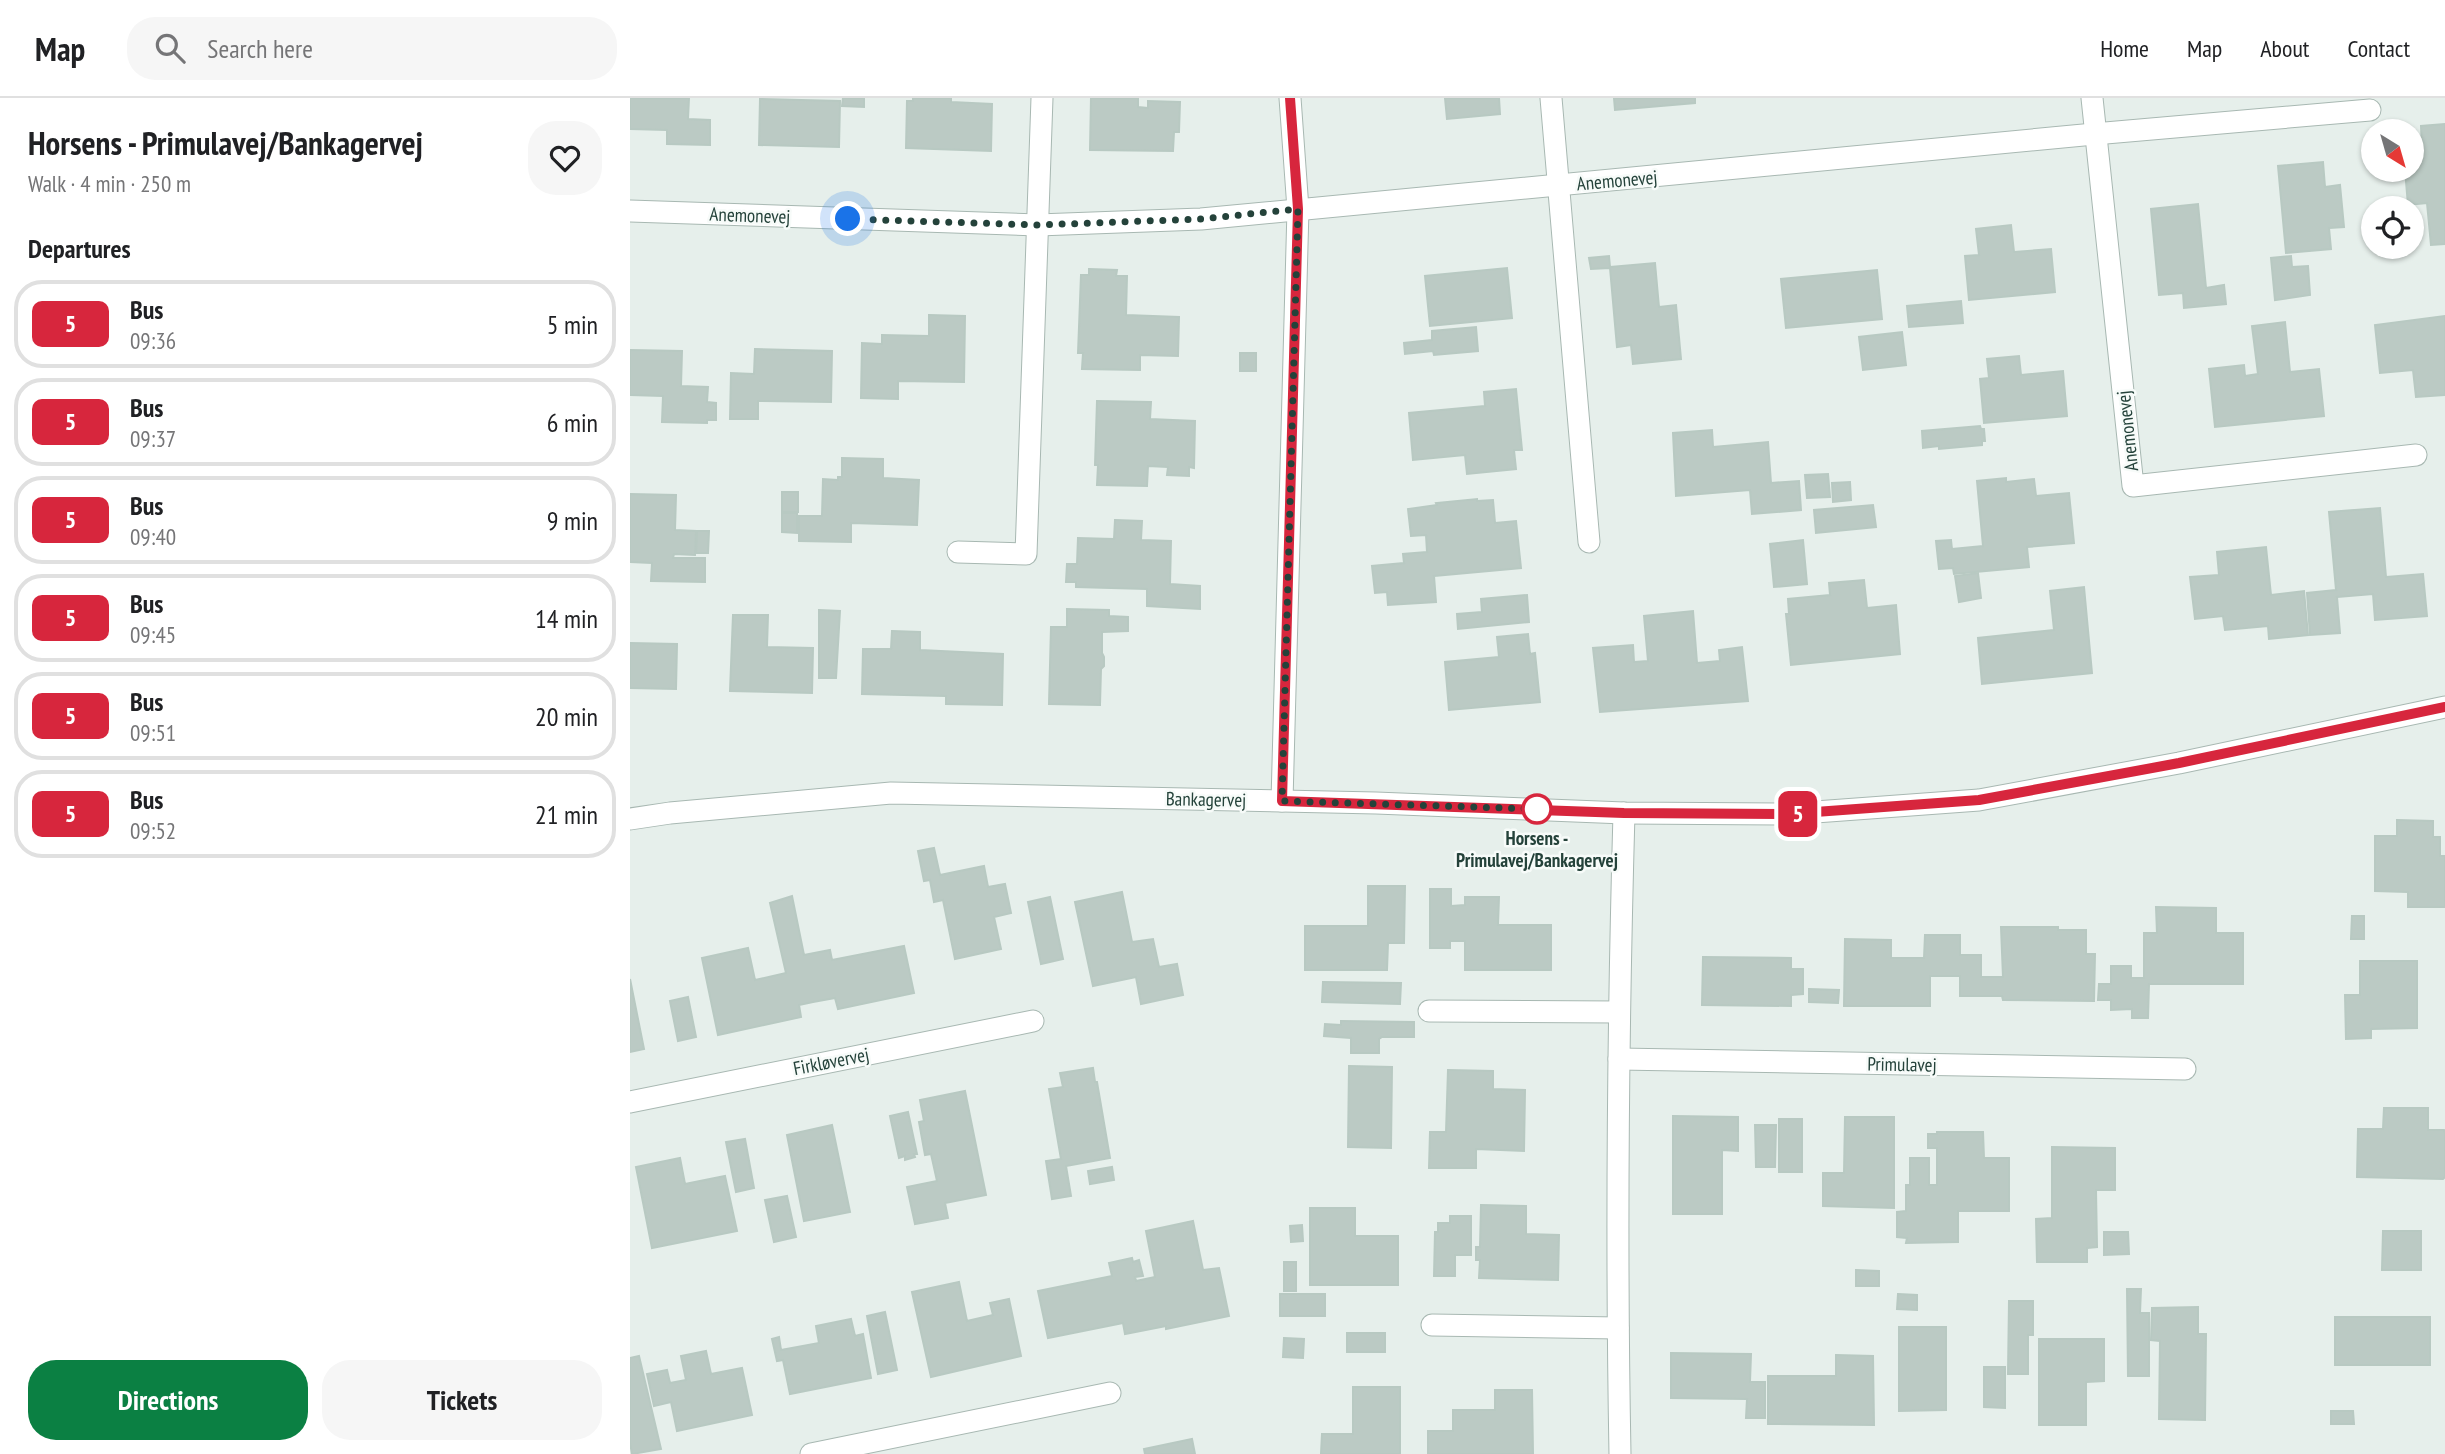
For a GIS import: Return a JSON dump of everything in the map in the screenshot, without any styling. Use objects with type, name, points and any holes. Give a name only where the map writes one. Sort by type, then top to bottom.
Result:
[{"type":"street","points":[[958,552],[1026,554],[1042,98]]},
{"type":"street","points":[[1282,801],[1298,209],[1290,98]]},
{"type":"street","name":"Anemonevej","points":[[1551,98],[1589,542]]},
{"type":"street","name":"Anemonevej","points":[[2092,98],[2133,486],[2416,455]]},
{"type":"street","name":"Anemonevej","points":[[630,211],[1038,225],[1201,219],[2370,110]]},
{"type":"street","name":"Bankagervej","points":[[630,819],[891,793],[1282,801],[1624,813],[1788,814],[1979,800],[2179,763],[2445,707]]},
{"type":"street","points":[[1620,1454],[1619,1012],[1624,813]]},
{"type":"street","points":[[1429,1011],[1619,1012]]},
{"type":"street","name":"Firkløvervej","points":[[630,1102],[1033,1021]]},
{"type":"street","name":"Primulavej","points":[[1619,1059],[2185,1069]]},
{"type":"street","points":[[1432,1325],[1618,1328]]},
{"type":"street","points":[[811,1454],[1110,1392]]},
{"type":"building","points":[[630,98],[689,98],[688,119],[710,120],[710,145],[667,144],[667,130],[630,129]]},
{"type":"building","points":[[843,98],[864,98],[864,107],[842,106]]},
{"type":"building","points":[[913,98],[951,98],[951,102],[992,104],[991,151],[906,148],[907,101],[913,101]]},
{"type":"building","points":[[1091,98],[1138,98],[1138,107],[1148,108],[1148,101],[1180,102],[1179,132],[1174,132],[1173,151],[1090,150]]},
{"type":"building","points":[[1445,98],[1499,98],[1500,114],[1447,119]]},
{"type":"building","points":[[1614,98],[1695,98],[1695,103],[1615,110]]},
{"type":"building","points":[[760,99],[840,101],[839,147],[759,145]]},
{"type":"building","points":[[2445,124],[2445,244],[2431,245],[2424,196],[2407,196],[2406,182],[2424,182],[2424,126]]},
{"type":"building","points":[[2323,162],[2325,187],[2340,185],[2344,227],[2329,228],[2331,249],[2286,253],[2278,166]]},
{"type":"building","points":[[2198,204],[2206,288],[2224,285],[2226,304],[2184,308],[2183,293],[2159,295],[2151,209]]},
{"type":"building","points":[[2011,225],[2014,252],[2051,249],[2055,292],[1969,300],[1965,256],[1979,255],[1976,229]]},
{"type":"building","points":[[1609,256],[1610,267],[1655,263],[1659,307],[1676,305],[1681,359],[1633,364],[1631,345],[1617,347],[1610,268],[1591,269],[1589,258]]},
{"type":"building","points":[[2291,256],[2292,267],[2308,266],[2310,295],[2275,300],[2271,258]]},
{"type":"building","points":[[1507,268],[1512,318],[1430,326],[1425,276]]},
{"type":"building","points":[[1089,269],[1117,270],[1116,276],[1127,276],[1126,315],[1179,317],[1178,356],[1140,355],[1140,370],[1082,369],[1083,353],[1078,353],[1081,275],[1089,275]]},
{"type":"building","points":[[1877,270],[1882,319],[1786,328],[1781,279]]},
{"type":"building","points":[[1961,301],[1963,323],[1909,327],[1907,306]]},
{"type":"building","points":[[929,315],[965,316],[964,382],[898,381],[898,399],[861,398],[862,343],[882,344],[882,335],[929,336]]},
{"type":"building","points":[[2445,316],[2445,395],[2416,397],[2413,370],[2380,373],[2375,325]]},
{"type":"building","points":[[2285,322],[2290,372],[2319,369],[2324,416],[2215,427],[2209,369],[2244,365],[2245,376],[2258,374],[2252,326]]},
{"type":"building","points":[[1476,327],[1478,351],[1434,355],[1433,351],[1405,354],[1404,343],[1432,340],[1432,331]]},
{"type":"building","points":[[1902,332],[1906,365],[1863,370],[1859,337]]},
{"type":"building","points":[[755,349],[832,351],[831,402],[758,401],[758,419],[730,419],[731,373],[754,374]]},
{"type":"building","points":[[630,350],[682,351],[681,386],[708,387],[707,402],[716,403],[716,420],[707,420],[707,423],[662,422],[663,396],[630,395]]},
{"type":"building","points":[[1240,353],[1256,353],[1256,371],[1240,371]]},
{"type":"building","points":[[2019,356],[2021,375],[2063,371],[2067,416],[1984,423],[1980,379],[1989,378],[1987,359]]},
{"type":"building","points":[[1516,389],[1522,450],[1514,450],[1516,469],[1467,474],[1465,455],[1413,460],[1409,413],[1485,406],[1484,392]]},
{"type":"building","points":[[1097,401],[1151,402],[1150,419],[1195,421],[1194,468],[1189,467],[1189,476],[1167,475],[1168,467],[1148,466],[1147,486],[1097,485]]},
{"type":"building","points":[[1980,426],[1984,429],[1985,441],[1982,441],[1982,445],[1923,448],[1922,431]]},
{"type":"building","points":[[1712,430],[1713,447],[1768,442],[1771,483],[1799,481],[1801,510],[1752,514],[1750,490],[1676,496],[1673,433]]},
{"type":"building","points":[[842,458],[883,459],[883,478],[919,480],[917,525],[851,523],[851,542],[799,541],[799,516],[822,516],[823,479],[838,480],[838,477],[842,477]]},
{"type":"building","points":[[1828,474],[1830,497],[1807,498],[1805,475]]},
{"type":"building","points":[[2006,478],[2006,482],[2034,479],[2036,496],[2069,493],[2074,543],[2027,547],[2029,567],[1954,574],[1953,568],[1939,569],[1936,541],[1951,540],[1952,549],[1983,546],[1977,481]]},
{"type":"building","points":[[1850,482],[1851,500],[1833,502],[1832,483]]},
{"type":"building","points":[[782,492],[798,492],[798,512],[782,512]]},
{"type":"building","points":[[630,494],[676,495],[675,530],[696,531],[695,555],[674,554],[673,558],[705,558],[705,582],[651,581],[652,563],[630,562]]},
{"type":"building","points":[[1477,499],[1493,500],[1495,523],[1516,521],[1521,568],[1434,576],[1436,602],[1388,605],[1387,592],[1375,593],[1372,566],[1404,563],[1403,554],[1427,552],[1426,535],[1411,536],[1408,509]]},
{"type":"building","points":[[1873,505],[1876,527],[1816,533],[1814,510]]},
{"type":"building","points":[[2380,508],[2386,577],[2423,574],[2427,616],[2375,620],[2373,594],[2337,597],[2340,633],[2310,635],[2307,593],[2336,590],[2329,512]]},
{"type":"building","points":[[782,513],[797,513],[797,533],[782,532]]},
{"type":"building","points":[[1115,520],[1142,521],[1141,540],[1171,541],[1170,584],[1200,586],[1200,609],[1147,606],[1147,589],[1076,587],[1076,582],[1066,582],[1067,564],[1077,564],[1078,538],[1114,539]]},
{"type":"building","points":[[697,531],[709,531],[708,553],[696,553]]},
{"type":"building","points":[[1803,540],[1807,584],[1774,587],[1770,544]]},
{"type":"building","points":[[2266,547],[2271,595],[2304,591],[2308,635],[2269,639],[2268,626],[2225,630],[2223,616],[2195,619],[2190,577],[2219,575],[2217,552]]},
{"type":"building","points":[[1978,573],[1981,598],[1959,602],[1955,576]]},
{"type":"building","points":[[1864,580],[1867,608],[1896,605],[1900,654],[1791,665],[1786,614],[1789,614],[1788,599],[1830,595],[1829,583]]},
{"type":"building","points":[[2084,587],[2092,673],[1982,684],[1978,638],[2054,630],[2050,591]]},
{"type":"building","points":[[1527,595],[1529,622],[1458,629],[1457,614],[1482,612],[1481,599]]},
{"type":"building","points":[[1067,609],[1109,610],[1109,616],[1128,617],[1128,631],[1102,632],[1104,666],[1101,669],[1100,705],[1049,704],[1051,627],[1067,627]]},
{"type":"building","points":[[819,610],[840,611],[836,678],[819,678]]},
{"type":"building","points":[[1693,611],[1697,663],[1720,661],[1719,650],[1742,647],[1748,701],[1600,712],[1593,648],[1633,645],[1634,662],[1648,661],[1644,616]]},
{"type":"building","points":[[733,615],[768,615],[767,647],[813,648],[812,693],[730,691]]},
{"type":"building","points":[[892,631],[920,632],[920,650],[1003,654],[1002,705],[946,704],[946,696],[862,694],[863,649],[891,649]]},
{"type":"building","points":[[1528,634],[1530,654],[1535,653],[1540,702],[1449,710],[1445,662],[1499,657],[1497,637]]},
{"type":"building","points":[[630,643],[677,644],[676,689],[630,688]]},
{"type":"building","points":[[2397,820],[2433,821],[2433,837],[2440,837],[2440,856],[2445,856],[2445,907],[2408,907],[2408,892],[2375,891],[2375,836],[2397,836]]},
{"type":"building","points":[[934,848],[940,875],[984,866],[988,887],[1005,884],[1011,913],[994,917],[1001,949],[955,959],[943,900],[934,902],[930,880],[924,881],[918,851]]},
{"type":"building","points":[[1368,886],[1405,886],[1404,943],[1388,943],[1387,970],[1305,970],[1305,926],[1368,926]]},
{"type":"building","points":[[1430,889],[1451,889],[1451,906],[1465,905],[1465,897],[1499,897],[1498,925],[1551,925],[1551,970],[1465,970],[1465,941],[1450,941],[1450,948],[1430,948]]},
{"type":"building","points":[[1122,892],[1132,942],[1153,939],[1159,967],[1177,964],[1183,995],[1141,1004],[1136,977],[1093,986],[1075,902]]},
{"type":"building","points":[[792,896],[804,955],[830,950],[832,960],[904,946],[914,993],[838,1009],[835,998],[799,1005],[801,1017],[718,1035],[702,958],[748,948],[755,980],[786,973],[770,903]]},
{"type":"building","points":[[1050,897],[1063,959],[1041,964],[1028,902]]},
{"type":"building","points":[[2156,907],[2216,908],[2216,933],[2243,933],[2243,984],[2149,984],[2148,1018],[2132,1018],[2132,1009],[2111,1010],[2111,1000],[2098,1000],[2099,984],[2111,984],[2111,966],[2131,966],[2131,978],[2144,978],[2144,933],[2157,933]]},
{"type":"building","points":[[2352,916],[2364,916],[2364,939],[2351,939]]},
{"type":"building","points":[[2001,927],[2086,930],[2086,954],[2095,954],[2094,1001],[2003,1000],[2002,996],[1960,996],[1960,976],[1930,976],[1930,1006],[1844,1006],[1845,939],[1891,940],[1891,958],[1924,958],[1925,935],[1960,935],[1960,955],[1981,955],[1981,977],[2003,977]]},
{"type":"building","points":[[1703,957],[1791,958],[1791,969],[1803,969],[1803,994],[1791,995],[1791,1006],[1702,1005]]},
{"type":"building","points":[[2360,961],[2417,961],[2417,1028],[2371,1029],[2371,1038],[2346,1039],[2345,995],[2360,995]]},
{"type":"building","points":[[630,979],[644,1049],[630,1052]]},
{"type":"building","points":[[1323,982],[1401,983],[1400,1004],[1322,1002]]},
{"type":"building","points":[[1809,989],[1839,990],[1838,1003],[1809,1002]]},
{"type":"building","points":[[688,997],[696,1037],[678,1041],[670,1001]]},
{"type":"building","points":[[1341,1021],[1414,1022],[1414,1037],[1382,1037],[1379,1039],[1379,1053],[1351,1053],[1351,1038],[1324,1036],[1325,1024],[1341,1025]]},
{"type":"building","points":[[1349,1066],[1392,1067],[1391,1148],[1348,1147]]},
{"type":"building","points":[[1093,1068],[1110,1158],[1066,1166],[1071,1196],[1052,1199],[1046,1161],[1061,1159],[1049,1089],[1063,1087],[1060,1073]]},
{"type":"building","points":[[1448,1070],[1493,1071],[1493,1089],[1525,1090],[1524,1151],[1476,1149],[1476,1168],[1429,1168],[1430,1132],[1446,1132]]},
{"type":"building","points":[[965,1091],[986,1195],[945,1203],[948,1218],[915,1224],[907,1187],[937,1181],[931,1154],[925,1155],[919,1122],[924,1121],[920,1100]]},
{"type":"building","points":[[2384,1108],[2428,1108],[2428,1130],[2444,1130],[2445,1133],[2443,1179],[2357,1177],[2358,1129],[2383,1129]]},
{"type":"building","points":[[908,1112],[917,1154],[905,1160],[905,1156],[899,1158],[890,1116]]},
{"type":"building","points":[[1673,1116],[1738,1117],[1738,1151],[1722,1150],[1722,1214],[1673,1214]]},
{"type":"building","points":[[1845,1117],[1894,1117],[1894,1208],[1823,1206],[1823,1173],[1844,1173]]},
{"type":"building","points":[[1779,1119],[1802,1119],[1802,1172],[1779,1172]]},
{"type":"building","points":[[832,1125],[850,1212],[804,1221],[787,1135]]},
{"type":"building","points":[[1755,1125],[1776,1125],[1775,1167],[1756,1167]]},
{"type":"building","points":[[1983,1132],[1984,1158],[2009,1158],[2009,1211],[1958,1211],[1958,1242],[1906,1243],[1907,1238],[1897,1237],[1897,1212],[1906,1211],[1910,1158],[1929,1158],[1929,1185],[1937,1185],[1937,1148],[1928,1148],[1928,1134]]},
{"type":"building","points":[[745,1139],[754,1188],[736,1192],[726,1142]]},
{"type":"building","points":[[2052,1147],[2115,1148],[2115,1190],[2096,1190],[2097,1247],[2087,1248],[2087,1262],[2037,1262],[2036,1219],[2052,1218]]},
{"type":"building","points":[[680,1158],[685,1184],[725,1176],[737,1231],[652,1248],[636,1167]]},
{"type":"building","points":[[1112,1167],[1114,1180],[1090,1184],[1088,1171]]},
{"type":"building","points":[[787,1196],[796,1237],[774,1242],[765,1200]]},
{"type":"building","points":[[1481,1205],[1526,1206],[1526,1234],[1559,1235],[1558,1280],[1479,1278],[1480,1260],[1476,1260],[1476,1247],[1480,1247]]},
{"type":"building","points":[[1310,1208],[1355,1208],[1355,1236],[1398,1236],[1398,1285],[1310,1285]]},
{"type":"building","points":[[1450,1216],[1471,1216],[1471,1255],[1455,1255],[1455,1276],[1434,1276],[1435,1232],[1438,1232],[1438,1223],[1450,1223]]},
{"type":"building","points":[[1193,1221],[1203,1270],[1219,1268],[1229,1316],[1125,1334],[1123,1323],[1048,1338],[1038,1291],[1112,1276],[1109,1263],[1132,1258],[1133,1262],[1139,1260],[1143,1276],[1135,1277],[1136,1281],[1155,1277],[1146,1231]]},
{"type":"building","points":[[1302,1225],[1303,1241],[1291,1242],[1290,1226]]},
{"type":"building","points":[[2383,1231],[2421,1231],[2421,1270],[2382,1270]]},
{"type":"building","points":[[2104,1232],[2128,1232],[2129,1254],[2104,1255]]},
{"type":"building","points":[[1284,1262],[1296,1262],[1296,1291],[1284,1291]]},
{"type":"building","points":[[1856,1270],[1879,1271],[1879,1286],[1856,1286]]},
{"type":"building","points":[[959,1282],[967,1321],[993,1315],[990,1303],[1009,1299],[1021,1356],[931,1377],[912,1292]]},
{"type":"building","points":[[2127,1289],[2141,1289],[2140,1313],[2149,1313],[2149,1376],[2128,1376]]},
{"type":"building","points":[[1280,1294],[1325,1294],[1325,1316],[1280,1316]]},
{"type":"building","points":[[1898,1294],[1917,1295],[1917,1310],[1897,1309]]},
{"type":"building","points":[[2009,1301],[2033,1301],[2033,1335],[2028,1335],[2028,1374],[2008,1374]]},
{"type":"building","points":[[2198,1307],[2198,1334],[2206,1334],[2205,1420],[2159,1419],[2160,1341],[2151,1340],[2152,1308]]},
{"type":"building","points":[[885,1312],[897,1370],[878,1374],[867,1316]]},
{"type":"building","points":[[2335,1317],[2430,1317],[2430,1365],[2335,1365]]},
{"type":"building","points":[[851,1319],[855,1336],[863,1334],[871,1378],[790,1394],[783,1360],[777,1361],[772,1339],[779,1337],[781,1350],[819,1343],[816,1326]]},
{"type":"building","points":[[1899,1327],[1946,1327],[1946,1410],[1899,1411]]},
{"type":"building","points":[[1347,1333],[1385,1333],[1385,1352],[1347,1352]]},
{"type":"building","points":[[1284,1338],[1304,1339],[1303,1358],[1283,1357]]},
{"type":"building","points":[[2039,1339],[2104,1339],[2104,1381],[2086,1382],[2086,1425],[2039,1425]]},
{"type":"building","points":[[706,1351],[711,1374],[742,1368],[752,1415],[677,1431],[671,1402],[654,1406],[647,1374],[667,1370],[670,1383],[686,1380],[681,1356]]},
{"type":"building","points":[[1671,1353],[1751,1354],[1750,1382],[1765,1382],[1765,1418],[1746,1418],[1747,1399],[1671,1398]]},
{"type":"building","points":[[1836,1355],[1873,1356],[1874,1425],[1768,1424],[1768,1376],[1836,1376]]},
{"type":"building","points":[[639,1356],[661,1449],[632,1454],[630,1358]]},
{"type":"building","points":[[1984,1367],[2005,1367],[2005,1408],[1984,1407]]},
{"type":"building","points":[[1353,1387],[1400,1387],[1400,1454],[1321,1454],[1322,1434],[1353,1434]]},
{"type":"building","points":[[1495,1390],[1532,1390],[1533,1454],[1428,1454],[1428,1431],[1453,1431],[1453,1410],[1495,1410]]},
{"type":"building","points":[[2331,1411],[2353,1411],[2354,1424],[2331,1424]]},
{"type":"building","points":[[1192,1439],[1195,1454],[1145,1454],[1144,1449]]},
{"type":"bus line","name":"5","points":[[1290,98],[1298,209],[1282,801],[1624,813],[1788,814],[1979,800],[2179,763],[2445,707]]},
{"type":"place","name":"Horsens - Primulavej/Bankagervej","points":[[1537,809]]},
{"type":"route","points":[[848,219],[1038,225],[1201,219],[1298,209],[1282,801],[1537,809]]}]
